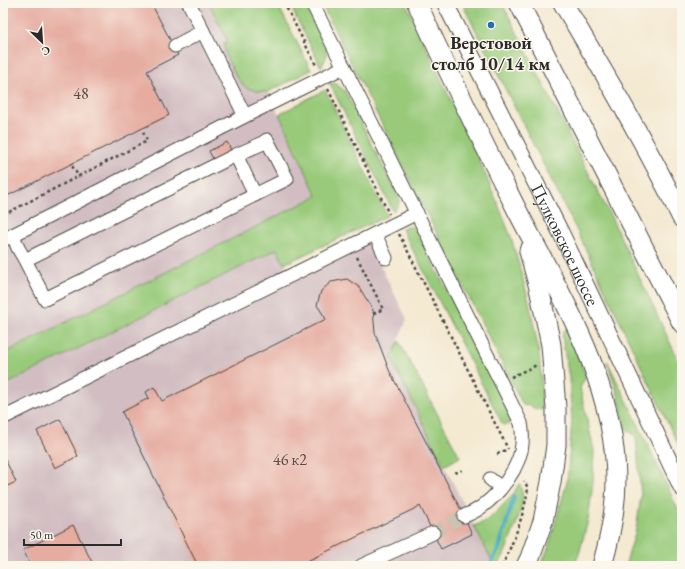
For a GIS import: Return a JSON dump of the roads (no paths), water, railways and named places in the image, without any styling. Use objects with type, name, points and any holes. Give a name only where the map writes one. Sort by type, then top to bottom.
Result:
[{"type":"highway","points":[[417,3],[570,314],[594,367],[607,410],[614,446],[616,480],[614,515],[608,546],[602,566]]},
{"type":"highway","points":[[519,3],[682,323]]},
{"type":"highway","points":[[563,3],[665,182],[682,218]]},
{"type":"highway","points":[[518,211],[539,288],[552,345],[556,408],[556,445],[551,482],[543,521],[526,566]]},
{"type":"main road","name":"Пулковское шоссе","points":[[445,3],[561,234],[682,488]]},
{"type":"street","points":[[189,3],[245,116]]},
{"type":"street","points":[[312,3],[522,423],[523,440],[514,450],[519,457],[511,474],[493,498],[481,507],[464,516]]},
{"type":"street","points":[[175,46],[203,31]]},
{"type":"street","points":[[25,260],[267,140],[287,179],[45,300],[18,248],[8,237],[344,67]]},
{"type":"street","points":[[236,155],[255,195]]},
{"type":"street","points":[[3,418],[417,213]]},
{"type":"street","points":[[375,234],[386,258]]},
{"type":"street","points":[[490,479],[501,488]]},
{"type":"street","points":[[361,566],[433,533]]},
{"type":"waterway","points":[[490,566],[499,548],[514,497]]},
{"type":"tunnel","points":[[433,533],[464,516]]},
{"type":"place","name":"Верстовой столб 10/14 км","points":[[491,25]]}]
